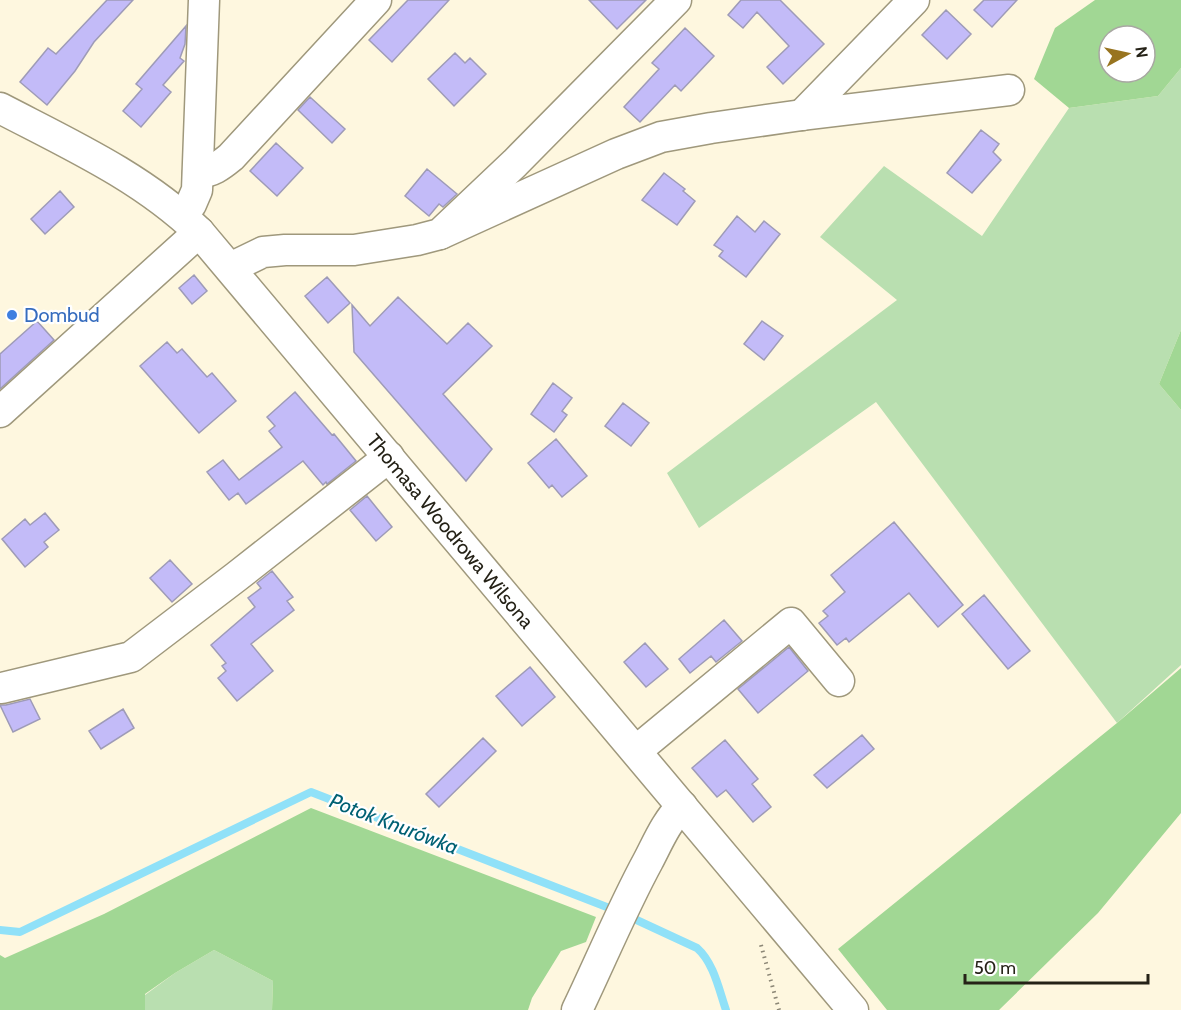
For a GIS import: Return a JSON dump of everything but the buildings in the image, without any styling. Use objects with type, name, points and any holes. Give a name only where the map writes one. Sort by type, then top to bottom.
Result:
[{"type":"street","points":[[0,412],[191,224],[191,204],[197,190],[198,173],[204,0]]},
{"type":"street","points":[[198,173],[216,169],[231,157],[376,0]]},
{"type":"street","points":[[440,234],[515,163],[676,0]]},
{"type":"street","points":[[802,115],[914,0]]},
{"type":"street","points":[[230,268],[263,252],[354,250],[440,234],[616,154],[661,137],[802,115],[1009,90]]},
{"type":"street","name":"Thomasa Woodrowa Wilsona","points":[[0,108],[118,170],[152,192],[191,224],[853,1010]]},
{"type":"street","points":[[2,688],[131,657],[389,457]]},
{"type":"street","points":[[636,752],[791,623],[839,681]]},
{"type":"street","points":[[577,1010],[613,929],[671,817],[682,806]]},
{"type":"path","points":[[758,936],[780,1010]]},
{"type":"green space","points":[[1095,0],[1181,0],[1181,68],[1158,96],[1069,108],[1034,79],[1055,28]]},
{"type":"green space","points":[[1181,68],[1181,330],[1159,384],[1181,410],[1181,665],[1117,723],[876,402],[699,528],[667,473],[897,300],[820,237],[884,166],[982,236],[1069,108],[1158,96]]},
{"type":"green space","points":[[1181,330],[1181,410],[1159,384]]},
{"type":"green space","points":[[1181,668],[1181,813],[1098,913],[999,1010],[887,1010],[838,949],[1117,723]]},
{"type":"green space","points":[[311,808],[596,917],[586,942],[561,951],[532,998],[528,1010],[272,1010],[273,981],[214,950],[145,994],[145,1010],[0,1010],[0,955],[5,958],[104,914]]},
{"type":"green space","points":[[214,950],[273,981],[272,1010],[145,1010],[145,995],[175,973]]},
{"type":"waterway","name":"Potok Knurówka","points":[[0,930],[20,932],[311,792],[617,911]]},
{"type":"waterway","name":"Potok Knurówka","points":[[628,916],[697,948],[712,969],[726,1010]]},
{"type":"place","name":"Dombud","points":[[12,315]]}]
